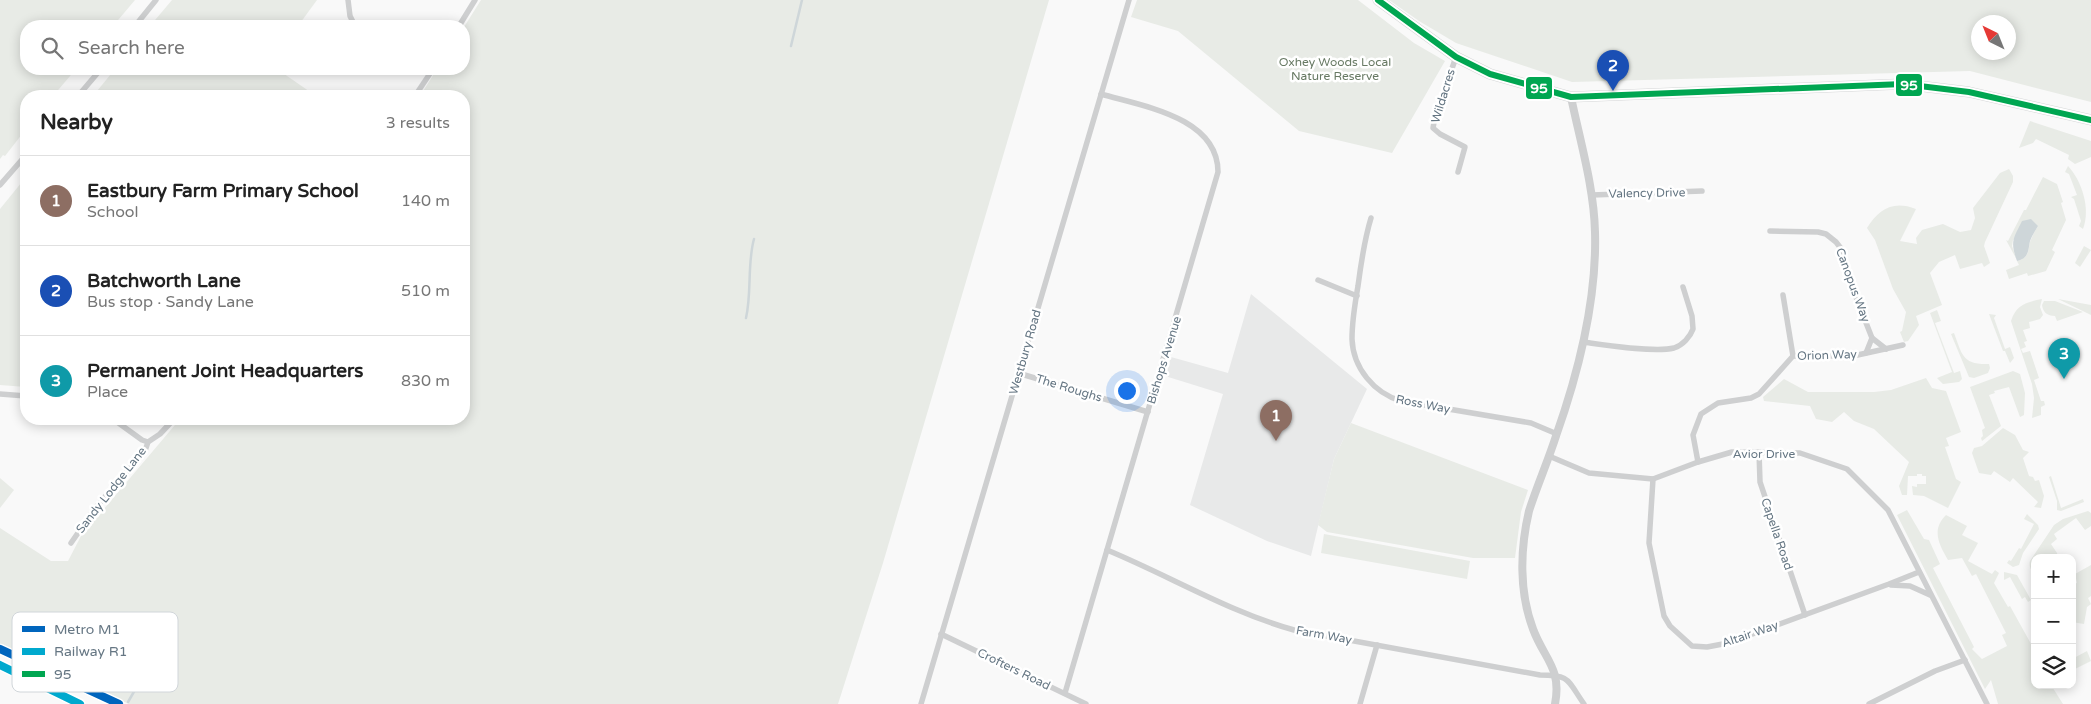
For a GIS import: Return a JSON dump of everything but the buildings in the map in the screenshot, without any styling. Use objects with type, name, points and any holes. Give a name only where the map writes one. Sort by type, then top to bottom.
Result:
[{"type":"main road","points":[[1378,0],[1456,56],[1490,74],[1571,97],[1903,84],[1969,92],[2091,120]]},
{"type":"street","points":[[140,20],[156,0]]},
{"type":"street","points":[[348,0],[352,20]]},
{"type":"street","points":[[463,20],[475,0]]},
{"type":"street","name":"Westbury Road","points":[[921,704],[1129,0]]},
{"type":"street","name":"Wildacres","points":[[1456,56],[1433,128],[1440,134],[1465,147],[1458,172]]},
{"type":"street","points":[[83,90],[96,75]]},
{"type":"street","points":[[418,90],[427,75]]},
{"type":"street","name":"Bishops Avenue","points":[[1065,693],[1217,180],[1217,159],[1203,136],[1182,120],[1101,94]]},
{"type":"street","points":[[1555,704],[1557,690],[1556,674],[1532,628],[1526,603],[1523,565],[1529,511],[1574,382],[1589,310],[1595,258],[1592,195],[1571,97]]},
{"type":"street","points":[[0,185],[20,162]]},
{"type":"street","name":"Valency Drive","points":[[1592,195],[1702,191]]},
{"type":"street","name":"Ross Way","points":[[1371,218],[1362,251],[1352,339],[1353,347],[1366,377],[1379,391],[1393,399],[1531,423],[1557,434]]},
{"type":"street","name":"Canopus Way","points":[[1770,231],[1818,232],[1826,234],[1836,242],[1843,251],[1853,290],[1872,338],[1886,349]]},
{"type":"street","points":[[1318,280],[1356,296]]},
{"type":"street","points":[[1583,342],[1654,348],[1673,348],[1680,345],[1691,334],[1693,324],[1683,286]]},
{"type":"street","points":[[1784,295],[1793,356]]},
{"type":"street","name":"Canopus Way","points":[[1866,353],[1872,338]]},
{"type":"street","name":"Orion Way","points":[[1698,462],[1693,435],[1701,414],[1718,403],[1751,398],[1759,394],[1793,356],[1837,357],[1903,345]]},
{"type":"street","name":"The Roughs","points":[[1018,373],[1148,412]]},
{"type":"street","points":[[0,394],[20,396]]},
{"type":"street","points":[[121,425],[142,440],[148,442]]},
{"type":"street","name":"Sandy Lodge Lane","points":[[70,543],[96,507],[145,451],[148,442],[160,434],[168,425]]},
{"type":"street","name":"Avior Drive","points":[[1549,456],[1589,473],[1653,479],[1698,462],[1732,452],[1800,453],[1847,469],[1884,504],[1987,704]]},
{"type":"street","name":"Capella Road","points":[[1760,452],[1760,482],[1804,615]]},
{"type":"street","name":"Altair Way","points":[[1653,479],[1649,536],[1650,552],[1664,616],[1682,638],[1697,648],[1719,646],[1919,572]]},
{"type":"street","name":"Farm Way","points":[[1107,550],[1230,607],[1274,625],[1540,675],[1556,674]]},
{"type":"street","points":[[1889,584],[1910,586],[1930,595]]},
{"type":"street","name":"Crofters Road","points":[[941,634],[1086,704]]},
{"type":"street","points":[[1360,704],[1378,645]]},
{"type":"street","points":[[1869,704],[1935,671],[1965,660]]},
{"type":"street","points":[[1556,674],[1566,678],[1584,704]]},
{"type":"shaded area","points":[[2031,219],[2038,226],[2030,241],[2026,256],[2017,261],[2013,245],[2015,237],[2022,221]]},
{"type":"shaded area","points":[[1251,294],[1367,389],[1334,459],[1311,556],[1267,541],[1190,505],[1223,394],[1165,376],[1171,357],[1228,373]]},
{"type":"green space","points":[[0,0],[135,0],[118,20],[20,20],[20,75],[71,75],[58,90],[20,90],[20,137],[5,156],[3,155],[0,159]]},
{"type":"green space","points":[[172,0],[317,0],[302,20],[155,20]]},
{"type":"green space","points":[[481,0],[1049,0],[883,563],[838,704],[129,704],[103,692],[178,692],[178,612],[12,612],[12,650],[0,644],[0,528],[51,561],[68,561],[81,536],[175,425],[470,425],[470,90],[424,90],[433,75],[470,75],[470,20],[468,20]]},
{"type":"green space","name":"Oxhey Woods Local Nature Reserve","points":[[1137,0],[1358,0],[1414,43],[1445,61],[1392,153],[1299,131],[1178,31],[1131,17]]},
{"type":"green space","points":[[1389,0],[2091,0],[2091,102],[1970,71],[1572,82],[1456,43]]},
{"type":"green space","points":[[110,75],[286,75],[307,90],[98,90]]},
{"type":"green space","points":[[2030,121],[2091,141],[2091,157],[2075,164],[2068,159],[2069,155],[2036,139],[2033,143],[2019,148]]},
{"type":"green space","points":[[2068,166],[2077,179],[2084,196],[2086,213],[2083,229],[2079,226],[2081,221],[2074,199],[2071,197],[2077,195],[2069,174],[2065,172]]},
{"type":"green space","points":[[2009,169],[2013,176],[2013,182],[1984,246],[1990,263],[1984,267],[1982,263],[1960,269],[1955,255],[1939,262],[1930,273],[1942,305],[1916,316],[1919,325],[1908,341],[1904,342],[1900,332],[1902,331],[1906,312],[1893,289],[1875,240],[1867,228],[1882,211],[1900,205],[1916,209],[1900,241],[1917,244],[1916,238],[1922,230],[1943,224],[1960,232],[1971,230],[1975,218],[1973,208],[2000,173]]},
{"type":"green space","points":[[2043,177],[2057,184],[2066,220],[2052,250],[2055,252],[2046,271],[2028,276],[2027,273],[2009,279],[2006,270],[2019,265],[2017,261],[2026,256],[2038,226],[2013,240],[2012,246],[2017,260],[2006,240],[2008,241]]},
{"type":"green space","points":[[20,184],[20,387],[0,385],[0,209]]},
{"type":"green space","points":[[2084,246],[2091,250],[2080,267],[2075,263]]},
{"type":"green space","points":[[2042,299],[2040,307],[2043,315],[2040,319],[2029,322],[2030,328],[2023,330],[2027,341],[2024,342],[2026,347],[2021,349],[2023,353],[2030,351],[2039,378],[2034,380],[2041,401],[2044,401],[2045,405],[2041,407],[2041,415],[2032,418],[2034,398],[2032,384],[2011,321],[2016,311],[2022,305]]},
{"type":"green space","points":[[2058,299],[2091,305],[2091,315]]},
{"type":"green space","points":[[2044,301],[2055,301],[2083,312],[2057,321],[2055,316],[2044,312],[2042,305]]},
{"type":"green space","points":[[1937,310],[1941,321],[1935,323],[1954,373],[1960,371],[1962,379],[1959,382],[1943,384],[1937,378],[1952,372],[1930,313]]},
{"type":"green space","points":[[1989,314],[1996,315],[1994,318],[2005,349],[2010,347],[2014,358],[2010,363],[2005,351],[2003,351]]},
{"type":"green space","points":[[1954,333],[1964,357],[1973,363],[1989,364],[1988,373],[1974,378],[1969,377],[1951,334]]},
{"type":"green space","points":[[2013,371],[2020,374],[2025,393],[2024,415],[2020,417],[2009,387],[1994,391],[1995,393],[1989,395],[2001,426],[1982,441],[1982,430],[1985,428],[1970,387]]},
{"type":"green space","points":[[1926,378],[1932,388],[1946,391],[1961,432],[1946,438],[1949,446],[1945,447],[1956,479],[1961,482],[1948,508],[1924,496],[1913,495],[1912,486],[1917,487],[1917,484],[1926,484],[1926,476],[1922,476],[1922,474],[1908,476],[1907,495],[1902,495],[1899,486],[1909,462],[1874,429],[1854,421],[1844,412],[1832,422],[1816,419],[1810,406],[1764,401],[1763,397],[1784,379],[1808,392],[1874,392],[1891,390]]},
{"type":"green space","points":[[1351,423],[1528,490],[1521,512],[1515,558],[1473,558],[1327,532],[1318,525],[1334,459]]},
{"type":"green space","points":[[2003,428],[2015,435],[2023,450],[2029,452],[2023,458],[2029,476],[2033,477],[2035,481],[2039,480],[2044,496],[2041,508],[2034,507],[2038,502],[2013,478],[2010,482],[1994,471],[1991,475],[1979,473],[1972,453],[1974,448],[1982,446]]},
{"type":"green space","points":[[2051,476],[2061,508],[2083,499],[2084,502],[2061,511],[2057,510],[2057,501],[2049,477]]},
{"type":"green space","points":[[0,478],[14,490],[0,508]]},
{"type":"green space","points":[[1907,510],[1924,539],[1929,540],[1940,564],[1933,568],[1974,647],[1972,649],[1982,659],[2007,646],[2002,635],[2006,633],[1976,574],[1972,576],[1962,558],[1948,560],[1938,537],[1939,526],[1946,515],[1967,526],[1962,535],[1978,543],[1968,561],[1992,574],[1995,570],[1999,573],[1994,583],[2008,607],[2010,606],[2031,644],[2031,689],[2054,689],[2063,704],[1998,704],[1991,680],[1985,689],[1897,515]]},
{"type":"green space","points":[[2088,511],[2091,513],[2091,526],[2085,530],[2076,518],[2054,534],[2057,539],[2051,544],[2057,554],[2035,554],[2054,525],[2063,519]]},
{"type":"green space","points":[[2027,514],[2038,525],[2039,529],[2023,553],[2019,565],[2013,567],[2007,563],[2009,560],[2011,561],[2019,548],[2021,549],[2034,524],[2024,519]]},
{"type":"green space","points":[[1324,534],[1470,561],[1467,579],[1321,553]]},
{"type":"green space","points":[[2091,565],[2091,596],[2088,598],[2091,604],[2087,607],[2084,624],[2076,623],[2076,573]]},
{"type":"green space","points":[[2004,572],[2017,575],[2031,600],[2028,602],[2025,597],[2022,599],[2010,577],[2004,580]]},
{"type":"green space","points":[[2087,651],[2091,661],[2076,668],[2076,657]]},
{"type":"waterway","points":[[791,46],[802,0]]},
{"type":"waterway","points":[[746,318],[754,239]]},
{"type":"waterway","points":[[128,702],[134,692]]},
{"type":"metro line","name":"M1","points":[[0,649],[12,655]]},
{"type":"metro line","name":"M1","points":[[93,692],[119,704]]},
{"type":"rail line","name":"R1","points":[[0,665],[12,671]]},
{"type":"rail line","name":"R1","points":[[55,692],[80,704]]},
{"type":"transit line","name":"95","points":[[1378,0],[1456,57],[1490,74],[1571,97],[1903,84],[1969,92],[2091,120]]},
{"type":"place","name":"Batchworth Lane","points":[[1613,91]]},
{"type":"place","name":"Permanent Joint Headquarters","points":[[2064,379]]},
{"type":"place","name":"Eastbury Farm Primary School","points":[[1276,441]]}]
